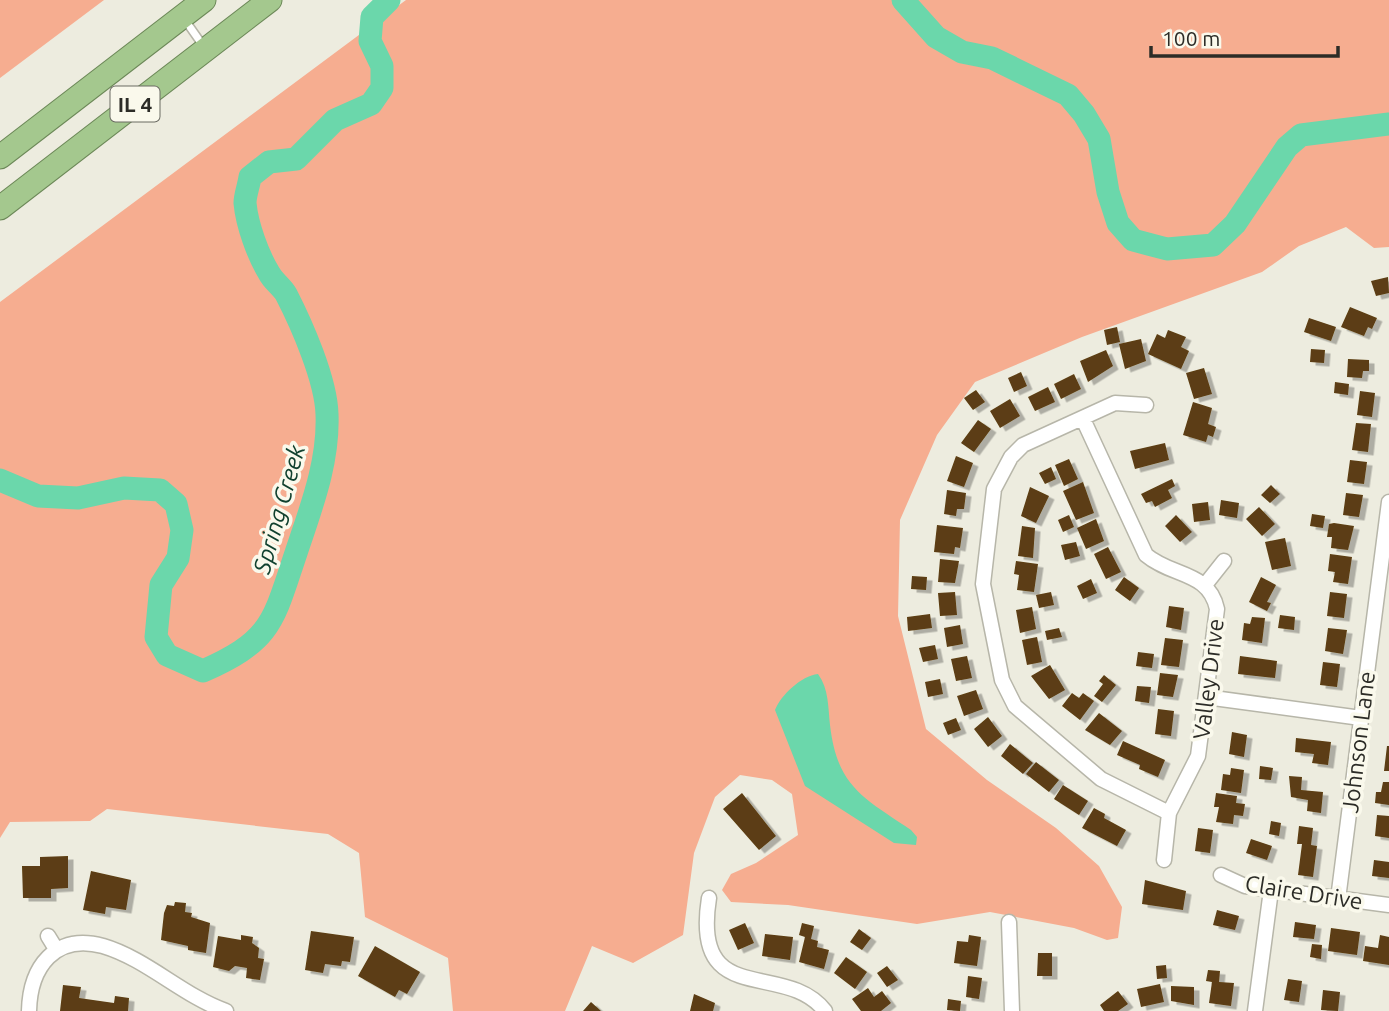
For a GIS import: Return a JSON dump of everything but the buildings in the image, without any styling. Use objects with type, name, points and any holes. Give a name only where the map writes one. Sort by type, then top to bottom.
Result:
[{"type":"highway","name":"IL 4","points":[[0,158],[204,0]]},
{"type":"highway","name":"IL 4","points":[[0,208],[270,0]]},
{"type":"street","points":[[1146,405],[1115,403],[1023,445],[1000,472],[994,489],[983,584],[999,667],[1008,695],[1025,714],[1101,779],[1169,813]]},
{"type":"street","name":"Valley Drive","points":[[1083,419],[1146,555],[1158,565],[1205,585],[1214,593],[1217,609],[1198,756],[1169,813],[1164,860]]},
{"type":"street","name":"Johnson Lane","points":[[1338,899],[1389,502]]},
{"type":"street","points":[[1205,585],[1224,561]]},
{"type":"street","points":[[1206,697],[1361,718]]},
{"type":"street","name":"Claire Drive","points":[[1221,875],[1245,886],[1389,905]]},
{"type":"street","points":[[1255,1011],[1271,890]]},
{"type":"street","points":[[709,898],[706,938],[715,963],[739,982],[800,994],[813,999],[825,1011]]},
{"type":"street","points":[[1009,922],[1012,1011]]},
{"type":"street","points":[[48,936],[56,950]]},
{"type":"street","points":[[29,1011],[34,978],[42,961],[56,950],[81,944],[105,947],[226,1011]]},
{"type":"lane","points":[[183,16],[206,49]]},
{"type":"shaded area","points":[[0,0],[104,0],[0,78]]},
{"type":"shaded area","points":[[406,0],[1389,0],[1389,247],[1374,248],[1346,227],[1299,246],[1262,272],[1082,337],[975,382],[937,435],[900,520],[898,616],[926,729],[987,780],[1056,828],[1099,866],[1122,907],[1118,938],[1107,940],[1074,928],[990,912],[917,924],[788,905],[731,902],[722,890],[731,874],[756,863],[798,835],[792,794],[772,780],[740,775],[715,797],[694,853],[683,935],[633,963],[592,946],[565,1011],[453,1011],[448,958],[365,917],[359,853],[328,834],[107,809],[90,821],[10,822],[0,838],[0,302]]},
{"type":"shaded area","points":[[818,674],[826,692],[834,746],[846,777],[867,799],[911,830],[917,837],[916,845],[894,843],[805,786],[775,710],[792,687],[805,678]]},
{"type":"waterway","name":"Spring Creek","points":[[0,480],[38,496],[78,498],[124,488],[160,490],[176,504],[182,530],[178,558],[161,585],[156,637],[167,655],[203,671],[244,649],[267,626],[282,596],[318,485],[325,450],[327,414],[318,369],[306,337],[286,294],[271,276],[254,240],[246,212],[246,197],[250,177],[269,162],[296,159],[335,120],[371,104],[382,88],[382,66],[370,41],[372,17],[389,0]]},
{"type":"waterway","name":"Spring Creek","points":[[903,0],[936,37],[962,52],[992,58],[1068,95],[1084,114],[1099,139],[1108,192],[1118,223],[1133,240],[1167,249],[1213,245],[1235,224],[1287,147],[1301,135],[1389,124]]}]
